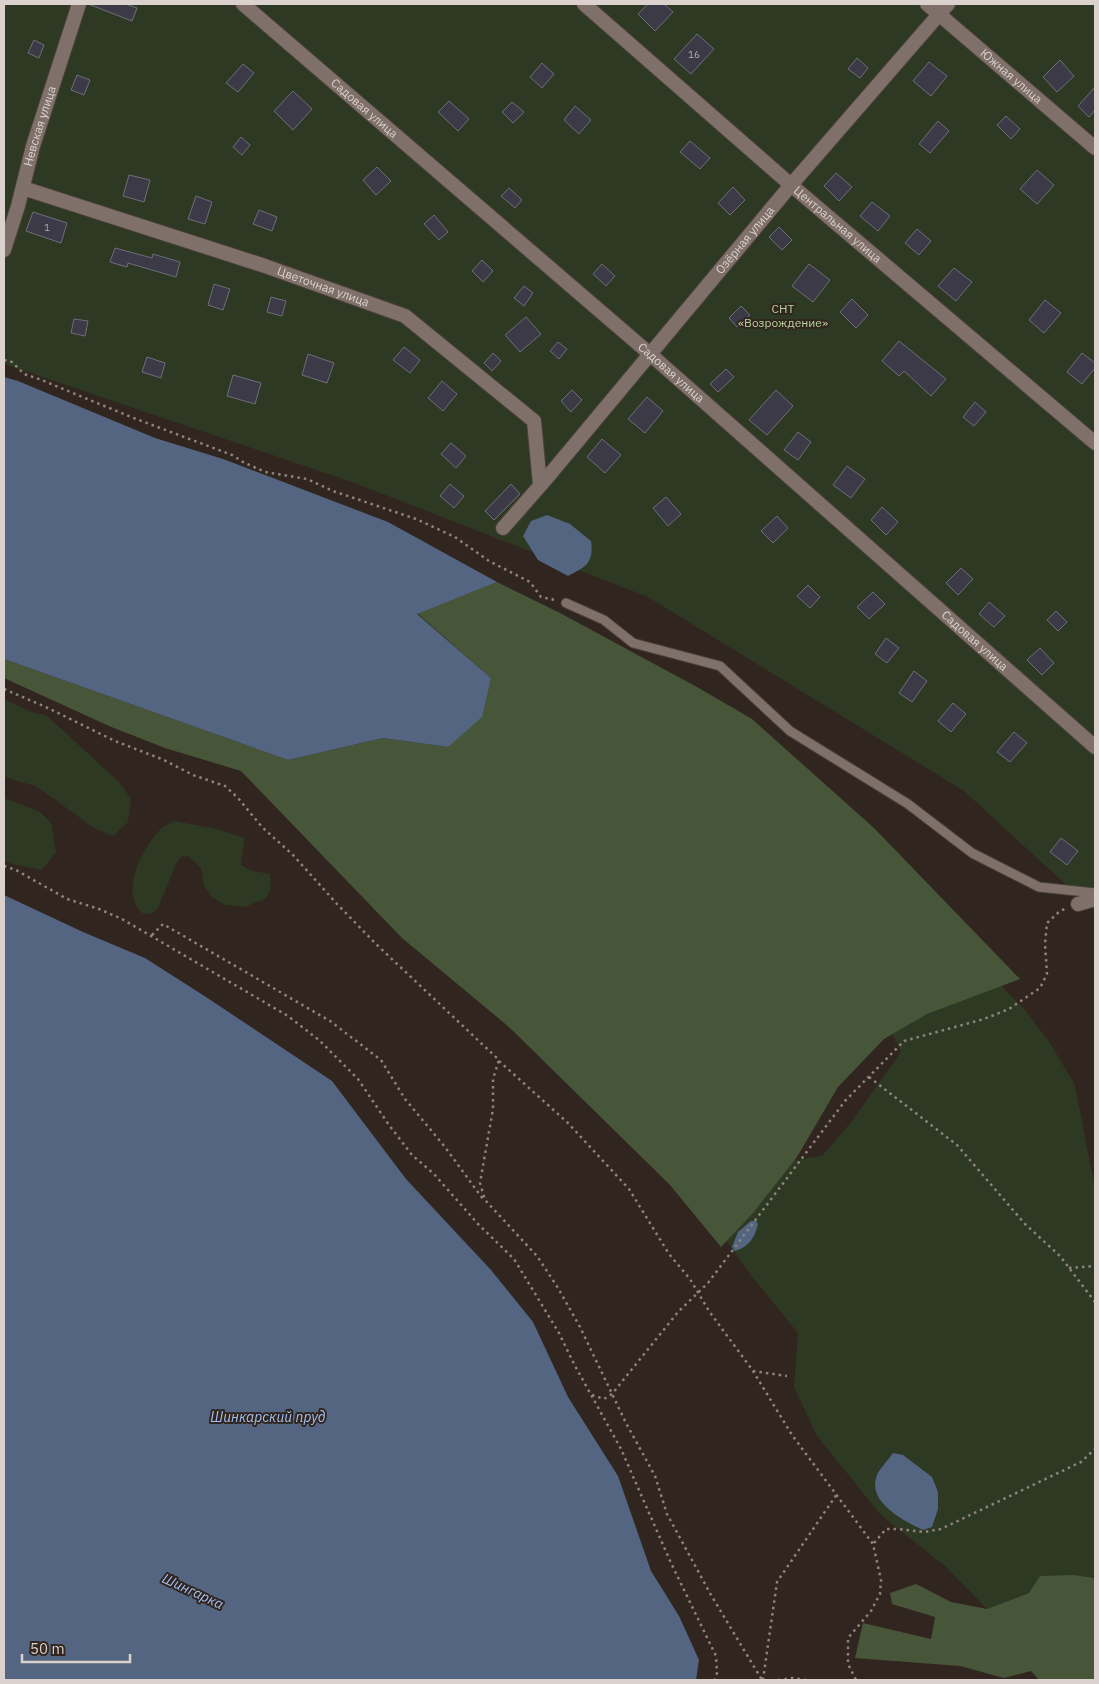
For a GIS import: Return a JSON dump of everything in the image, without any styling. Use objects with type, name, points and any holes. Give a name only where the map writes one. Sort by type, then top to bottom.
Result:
[{"type":"street","name":"Невская улица","points":[[4,250],[23,188],[33,146],[79,4]]},
{"type":"street","name":"Садовая улица","points":[[243,4],[650,354],[1095,746]]},
{"type":"street","name":"Центральная улица","points":[[584,4],[791,185],[1095,443]]},
{"type":"street","name":"Южная улица","points":[[927,4],[944,9],[1095,148]]},
{"type":"street","name":"Озёрная улица","points":[[502,528],[543,482],[791,185],[944,9]]},
{"type":"street","name":"Цветочная улица","points":[[23,188],[265,266],[405,316],[534,421],[543,482]]},
{"type":"street","points":[[1078,904],[1095,899]]},
{"type":"lane","points":[[566,603],[604,620],[633,643],[720,666],[790,731],[908,804],[972,853],[1039,887],[1095,893]]},
{"type":"path","points":[[4,360],[12,362],[24,374],[220,451],[265,472],[307,479],[333,491],[416,519],[455,537],[489,561],[530,582],[541,597],[566,603]]},
{"type":"path","points":[[4,689],[115,741],[164,760],[193,775],[225,786],[238,798],[262,827],[377,945],[568,1123],[629,1189],[669,1254],[690,1279],[697,1293],[752,1371],[792,1434],[873,1544],[881,1580],[880,1594],[871,1611],[848,1638],[848,1664],[856,1680]]},
{"type":"path","points":[[4,866],[16,870],[67,899],[99,909],[122,919],[288,1016],[319,1040],[358,1078],[389,1125],[412,1155],[434,1174],[478,1224],[514,1259],[559,1333],[621,1449],[671,1563],[716,1656],[717,1674],[715,1680]]},
{"type":"path","points":[[592,1395],[604,1398],[612,1394],[678,1312],[713,1277],[845,1101],[904,1041],[975,1021],[1009,1009],[1040,988],[1047,974],[1045,944],[1047,923],[1060,910],[1078,904]]},
{"type":"path","points":[[152,935],[163,924],[330,1021],[381,1060],[405,1099],[485,1200],[537,1256],[558,1288],[580,1327],[612,1394],[655,1476],[667,1514],[710,1595],[762,1680]]},
{"type":"path","points":[[485,1200],[480,1183],[493,1110],[494,1079],[499,1060]]},
{"type":"path","points":[[869,1077],[957,1145],[1025,1224],[1060,1256],[1095,1302]]},
{"type":"path","points":[[1068,1268],[1095,1266]]},
{"type":"path","points":[[752,1371],[787,1376]]},
{"type":"path","points":[[873,1544],[886,1530],[898,1528],[924,1532],[941,1529],[1081,1462],[1095,1449]]},
{"type":"path","points":[[762,1680],[777,1582],[837,1494]]},
{"type":"path","points":[[778,1680],[793,1678],[806,1680]]},
{"type":"green space","name":"СНТ «Возрождение»","points":[[4,4],[1095,4],[1095,911],[964,791],[648,597],[352,482],[4,364]]},
{"type":"green space","points":[[497,582],[560,613],[752,719],[874,828],[1020,979],[927,1014],[884,1039],[838,1087],[797,1157],[753,1213],[721,1247],[670,1185],[509,1027],[402,938],[241,771],[165,748],[109,726],[4,678],[4,659],[288,760],[383,738],[448,747],[491,678],[417,613]]},
{"type":"green space","points":[[4,699],[34,713],[46,715],[120,783],[131,799],[128,822],[113,836],[94,828],[36,786],[4,776]]},
{"type":"green space","points":[[4,798],[40,812],[51,823],[56,852],[42,870],[12,864],[4,860]]},
{"type":"green space","points":[[838,817],[1025,1010],[1050,1043],[1075,1085],[1095,1189],[1095,1578],[1074,1575],[987,1609],[947,1568],[881,1515],[817,1436],[794,1387],[798,1333],[750,1274],[715,1224],[769,1164],[822,1156],[852,1121],[901,1052],[843,931]]},
{"type":"green space","points":[[174,821],[217,829],[244,838],[241,865],[252,871],[270,874],[271,889],[266,898],[245,907],[225,905],[212,897],[204,886],[201,868],[188,856],[181,857],[177,862],[157,910],[150,914],[142,913],[136,904],[133,894],[135,872],[145,850],[158,832]]},
{"type":"green space","points":[[1074,1575],[1095,1578],[1095,1680],[1039,1680],[1031,1671],[1004,1678],[960,1666],[855,1658],[863,1623],[931,1639],[935,1617],[892,1604],[890,1593],[916,1584],[951,1602],[987,1609],[1029,1593],[1040,1576]]},
{"type":"water","points":[[4,377],[18,381],[155,438],[223,459],[388,522],[497,582],[417,614],[491,678],[482,717],[448,747],[383,738],[288,760],[4,659]]},
{"type":"water","points":[[547,515],[570,524],[591,541],[590,559],[584,567],[568,576],[538,560],[523,536],[531,521]]},
{"type":"water","name":"Шинкарский пруд","points":[[4,895],[83,932],[145,958],[332,1081],[406,1179],[491,1270],[533,1322],[568,1397],[618,1476],[651,1571],[679,1616],[699,1660],[696,1680],[4,1680]]},
{"type":"water","points":[[751,1221],[756,1221],[758,1224],[753,1237],[748,1244],[735,1251],[732,1247],[738,1232]]},
{"type":"water","points":[[893,1453],[903,1455],[932,1477],[938,1492],[938,1509],[932,1527],[923,1530],[897,1516],[882,1502],[877,1494],[875,1485],[877,1475]]},
{"type":"building","points":[[88,4],[126,4],[137,8],[132,21]]},
{"type":"building","points":[[648,4],[664,4],[673,12],[655,31],[638,14]]},
{"type":"building","points":[[697,34],[714,49],[691,74],[674,59]]},
{"type":"building","points":[[34,40],[44,45],[39,58],[28,53]]},
{"type":"building","points":[[857,58],[868,68],[860,78],[848,69]]},
{"type":"building","points":[[1060,60],[1074,76],[1057,92],[1043,77]]},
{"type":"building","points":[[929,62],[947,76],[931,96],[913,81]]},
{"type":"building","points":[[542,63],[554,74],[542,88],[530,77]]},
{"type":"building","points":[[243,64],[254,73],[238,92],[226,83]]},
{"type":"building","points":[[77,75],[90,80],[84,95],[71,90]]},
{"type":"building","points":[[1095,87],[1095,110],[1089,117],[1078,106]]},
{"type":"building","points":[[293,91],[312,109],[293,130],[274,111]]},
{"type":"building","points":[[449,101],[469,119],[458,131],[438,112]]},
{"type":"building","points":[[512,102],[524,112],[513,123],[502,112]]},
{"type":"building","points":[[575,106],[591,120],[579,134],[564,120]]},
{"type":"building","points":[[1006,116],[1020,129],[1011,139],[997,125]]},
{"type":"building","points":[[938,121],[949,131],[930,153],[919,144]]},
{"type":"building","points":[[241,137],[250,145],[242,155],[233,147]]},
{"type":"building","points":[[690,141],[710,158],[700,169],[680,152]]},
{"type":"building","points":[[377,167],[391,181],[376,195],[363,180]]},
{"type":"building","points":[[1037,170],[1054,185],[1037,204],[1020,189]]},
{"type":"building","points":[[836,173],[852,187],[839,201],[824,186]]},
{"type":"building","points":[[129,175],[150,180],[144,202],[123,196]]},
{"type":"building","points":[[733,187],[745,200],[730,215],[718,203]]},
{"type":"building","points":[[509,188],[522,200],[515,208],[501,196]]},
{"type":"building","points":[[196,196],[212,202],[205,224],[188,219]]},
{"type":"building","points":[[872,202],[890,216],[878,231],[860,216]]},
{"type":"building","points":[[259,210],[277,217],[272,231],[253,224]]},
{"type":"building","points":[[33,212],[67,223],[61,243],[26,231]]},
{"type":"building","points":[[434,215],[448,232],[439,240],[424,224]]},
{"type":"building","points":[[779,227],[792,240],[782,250],[769,237]]},
{"type":"building","points":[[917,229],[931,241],[919,255],[905,243]]},
{"type":"building","points":[[115,248],[152,258],[153,254],[180,262],[176,277],[128,263],[127,267],[110,262]]},
{"type":"building","points":[[482,260],[493,271],[483,282],[472,271]]},
{"type":"building","points":[[602,264],[615,276],[606,286],[593,274]]},
{"type":"building","points":[[809,264],[830,280],[813,302],[792,286]]},
{"type":"building","points":[[954,268],[972,282],[956,301],[938,286]]},
{"type":"building","points":[[214,284],[230,289],[223,310],[208,305]]},
{"type":"building","points":[[524,286],[533,293],[524,306],[514,298]]},
{"type":"building","points":[[271,297],[286,301],[282,316],[267,312]]},
{"type":"building","points":[[852,299],[868,315],[856,328],[840,312]]},
{"type":"building","points":[[1045,300],[1061,313],[1044,333],[1029,320]]},
{"type":"building","points":[[741,306],[750,315],[737,327],[729,318]]},
{"type":"building","points":[[526,317],[541,334],[520,352],[505,335]]},
{"type":"building","points":[[74,319],[88,321],[85,336],[71,333]]},
{"type":"building","points":[[899,341],[946,379],[931,396],[904,371],[899,376],[882,361]]},
{"type":"building","points":[[558,342],[567,349],[559,359],[550,351]]},
{"type":"building","points":[[404,347],[420,360],[410,373],[393,360]]},
{"type":"building","points":[[493,353],[501,361],[492,371],[484,363]]},
{"type":"building","points":[[1082,353],[1095,363],[1095,368],[1082,384],[1067,372]]},
{"type":"building","points":[[308,354],[334,363],[327,383],[302,375]]},
{"type":"building","points":[[147,357],[165,363],[161,378],[142,372]]},
{"type":"building","points":[[726,369],[734,377],[718,392],[710,384]]},
{"type":"building","points":[[233,375],[261,383],[255,404],[227,396]]},
{"type":"building","points":[[442,381],[457,394],[443,411],[428,398]]},
{"type":"building","points":[[572,390],[582,400],[571,412],[561,401]]},
{"type":"building","points":[[776,390],[793,406],[767,435],[749,420]]},
{"type":"building","points":[[647,397],[663,411],[645,433],[628,419]]},
{"type":"building","points":[[975,402],[986,412],[974,426],[963,417]]},
{"type":"building","points":[[798,432],[811,442],[798,460],[784,450]]},
{"type":"building","points":[[602,439],[621,455],[605,473],[587,457]]},
{"type":"building","points":[[451,443],[466,456],[456,468],[441,454]]},
{"type":"building","points":[[847,466],[865,479],[851,498],[833,485]]},
{"type":"building","points":[[450,484],[464,496],[454,508],[440,496]]},
{"type":"building","points":[[511,484],[520,494],[494,520],[485,511]]},
{"type":"building","points":[[666,497],[681,514],[668,526],[653,508]]},
{"type":"building","points":[[882,507],[898,522],[886,535],[871,520]]},
{"type":"building","points":[[777,516],[788,528],[773,543],[761,531]]},
{"type":"building","points":[[961,568],[973,579],[958,595],[946,583]]},
{"type":"building","points":[[808,585],[820,597],[810,608],[797,596]]},
{"type":"building","points":[[873,592],[885,604],[869,619],[857,607]]},
{"type":"building","points":[[989,602],[1005,616],[994,627],[979,614]]},
{"type":"building","points":[[1056,611],[1067,622],[1058,631],[1047,620]]},
{"type":"building","points":[[886,638],[899,648],[887,663],[875,654]]},
{"type":"building","points":[[1040,648],[1054,663],[1042,675],[1027,660]]},
{"type":"building","points":[[914,671],[927,681],[912,702],[899,693]]},
{"type":"building","points":[[953,703],[966,714],[951,732],[938,721]]},
{"type":"building","points":[[1014,732],[1027,743],[1010,762],[997,752]]},
{"type":"building","points":[[1061,838],[1078,851],[1067,865],[1050,852]]},
{"type":"water label","name":"Шингарка","points":[[193,1591]]}]
